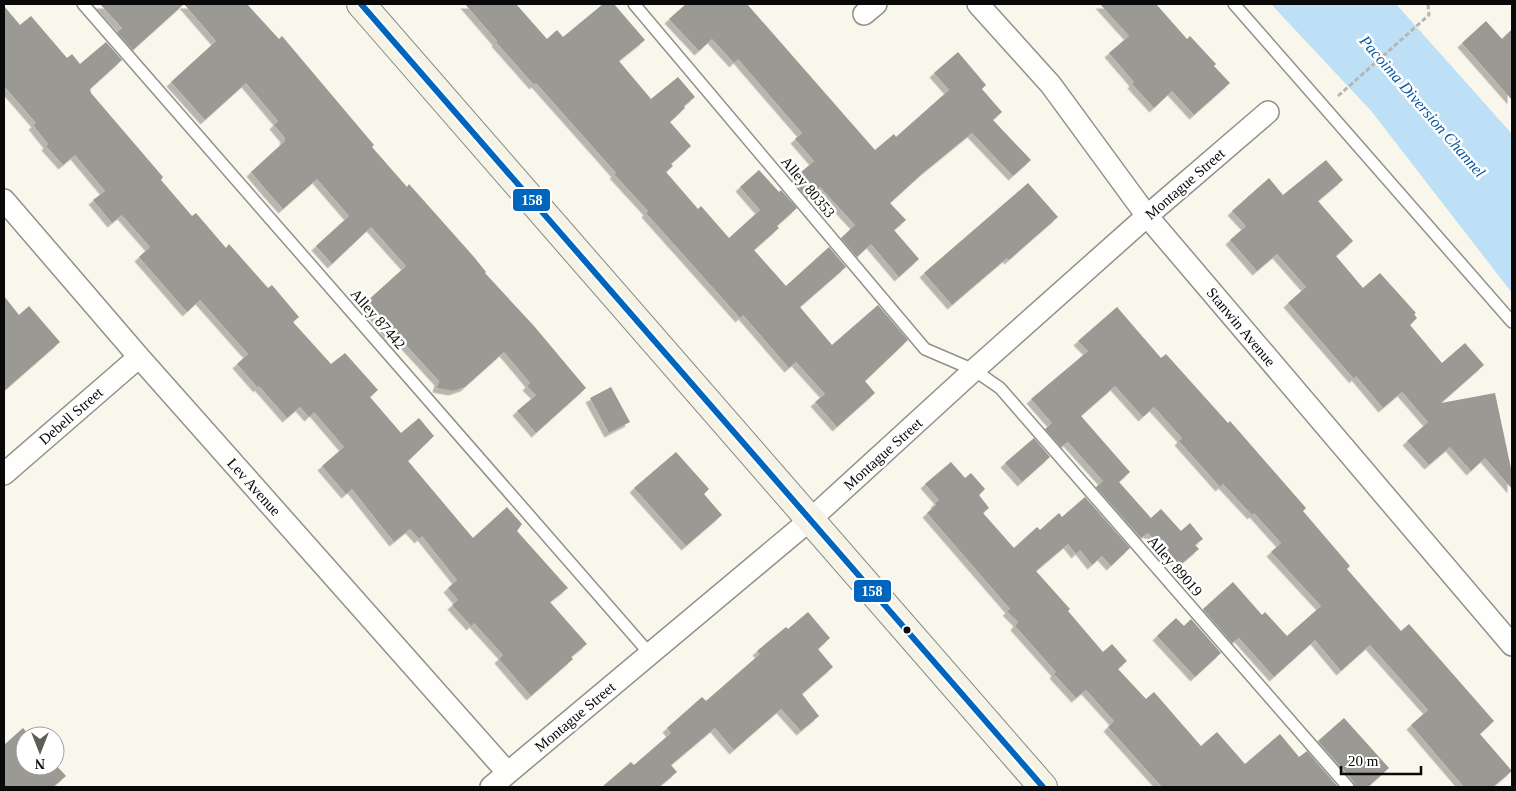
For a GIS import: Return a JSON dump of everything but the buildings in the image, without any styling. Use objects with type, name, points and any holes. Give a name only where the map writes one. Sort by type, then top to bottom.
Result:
[{"type":"main road","points":[[361,4],[1043,787]]},
{"type":"street","name":"Stanwin Avenue","points":[[978,4],[1050,84],[1147,216],[1512,645]]},
{"type":"street","name":"Montague Street","points":[[491,787],[811,519],[974,370],[1147,216],[1268,112]]},
{"type":"street","name":"Lev Avenue","points":[[4,200],[139,358],[508,773]]},
{"type":"street","name":"Debell Street","points":[[4,474],[139,358]]},
{"type":"lane","name":"Alley 87442","points":[[83,4],[650,654]]},
{"type":"lane","name":"Alley 80353","points":[[634,4],[925,349],[974,370]]},
{"type":"lane","points":[[1234,4],[1512,322]]},
{"type":"lane","name":"Alley 89019","points":[[974,370],[1000,388],[1348,787]]},
{"type":"path","points":[[1332,101],[1429,15],[1428,4]]},
{"type":"water","name":"Pacoima Diversion Channel","points":[[1271,4],[1396,4],[1512,134],[1512,293],[1372,112]]},
{"type":"transit line","name":"158","points":[[361,4],[1043,787]]}]
